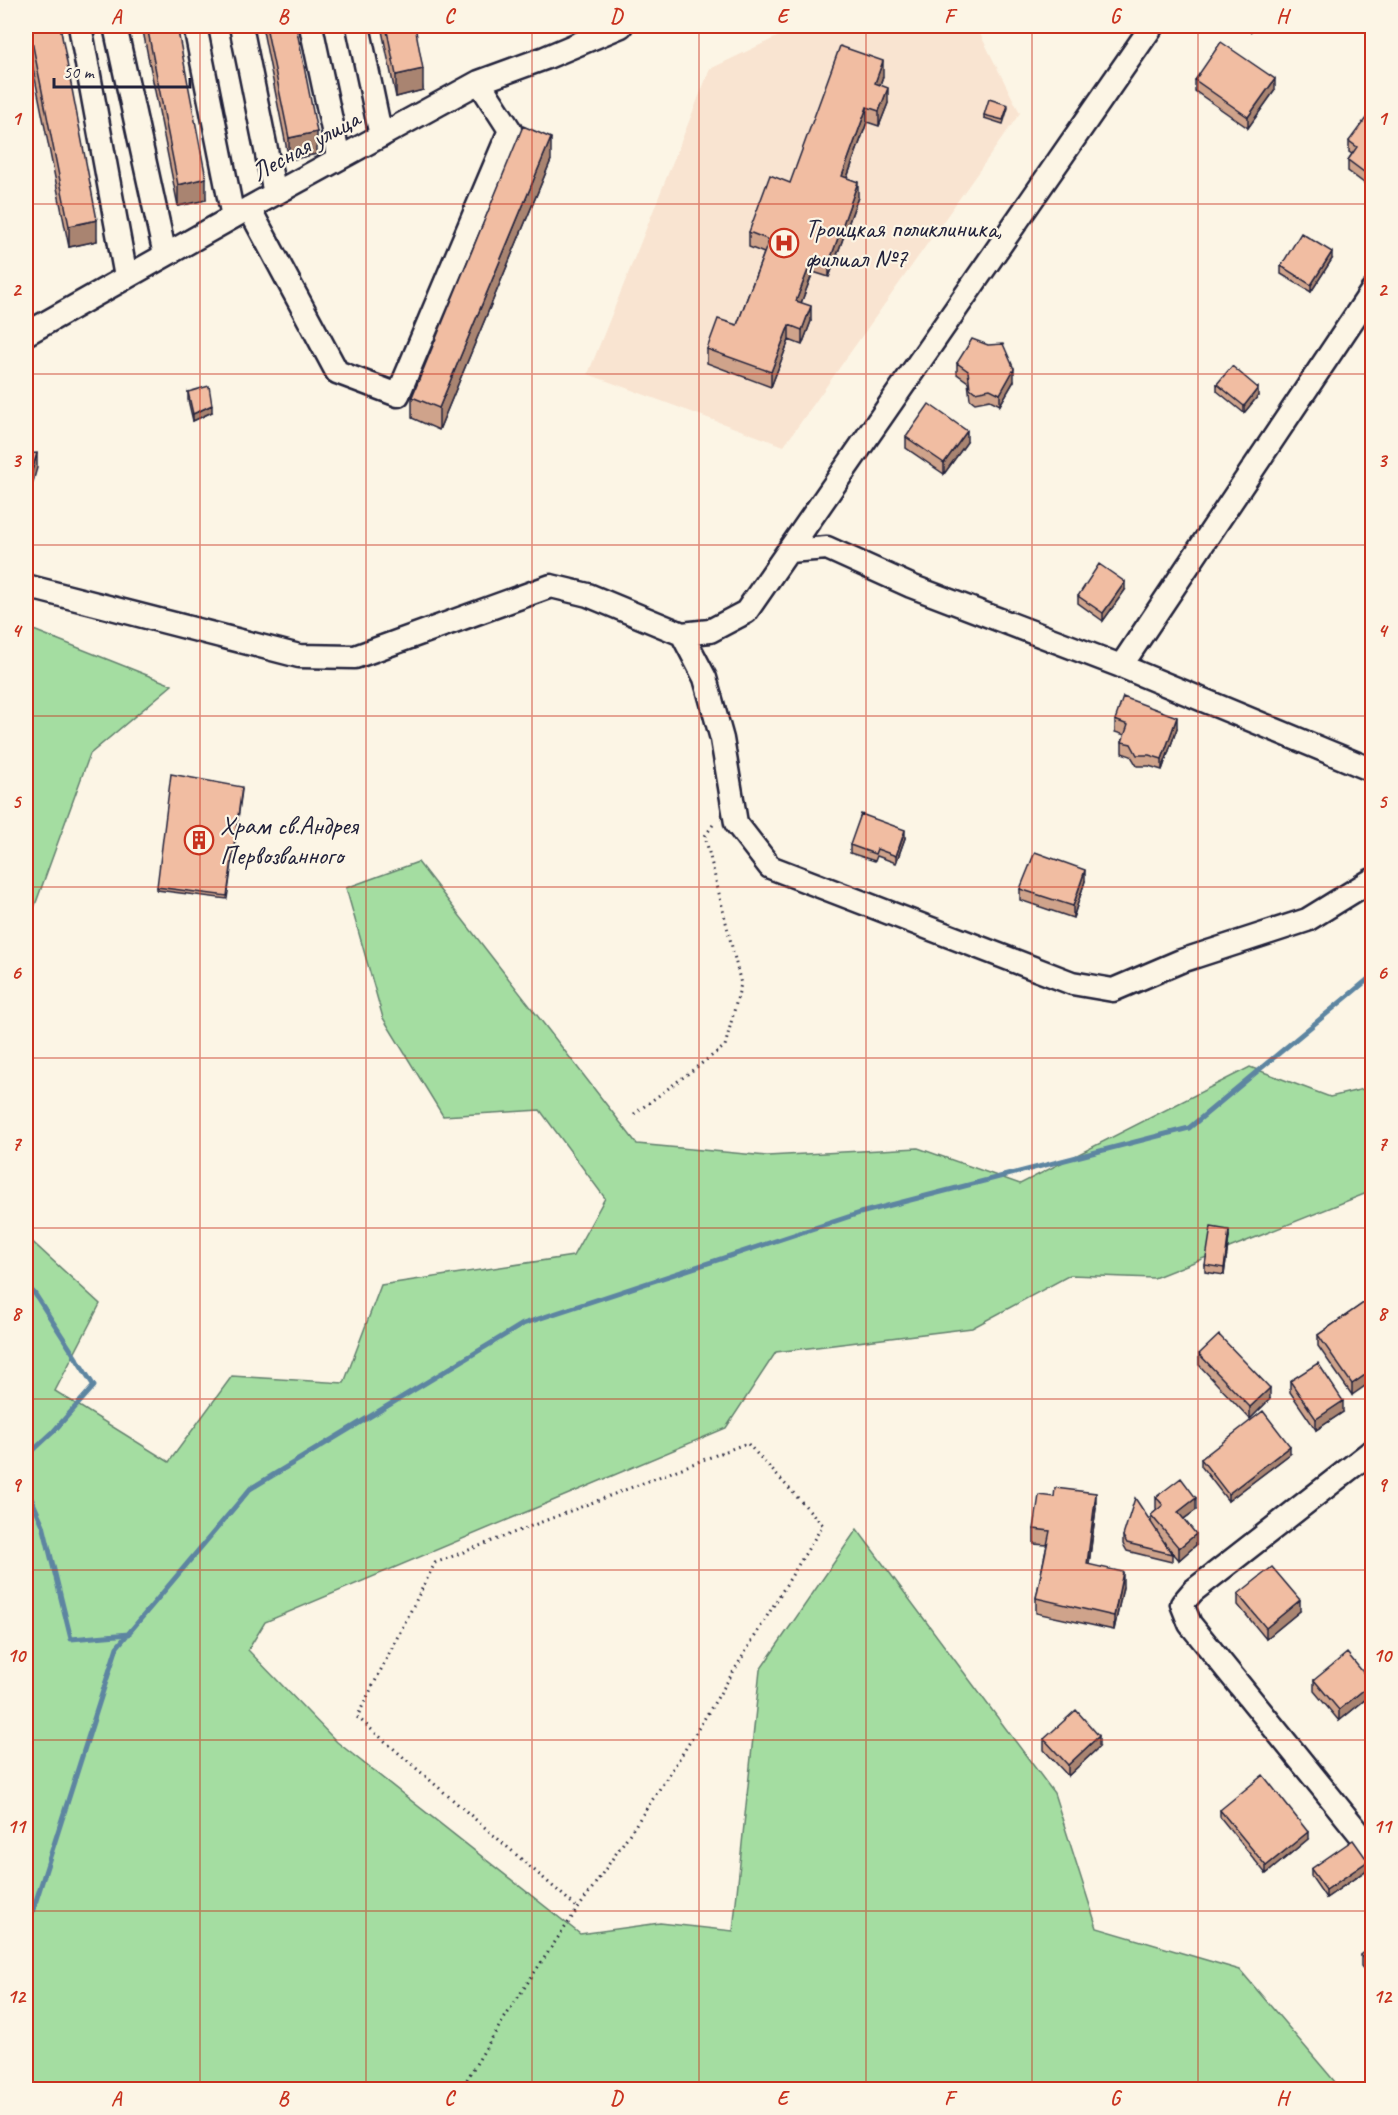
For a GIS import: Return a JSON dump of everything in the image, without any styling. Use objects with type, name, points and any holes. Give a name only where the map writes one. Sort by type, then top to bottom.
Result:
[{"type":"street","points":[[80,26],[126,277]]},
{"type":"street","points":[[116,26],[165,255]]},
{"type":"street","points":[[195,26],[241,212],[337,372],[398,395],[510,130],[479,82]]},
{"type":"street","points":[[241,26],[275,194]]},
{"type":"street","points":[[311,26],[339,159]]},
{"type":"street","points":[[358,26],[381,136]]},
{"type":"street","name":"Лесная улица","points":[[26,334],[241,212],[479,82],[545,58],[621,26]]},
{"type":"street","points":[[26,586],[299,656],[355,657],[551,586],[588,595],[682,634],[710,631],[746,612],[1152,26]]},
{"type":"street","points":[[1121,666],[1372,291]]},
{"type":"street","points":[[789,551],[827,548],[911,586],[1121,666],[1372,770]]},
{"type":"street","points":[[682,634],[705,678],[722,739],[736,823],[770,867],[1072,983],[1113,990],[1181,961],[1307,920],[1372,880]]},
{"type":"street","points":[[1372,1451],[1193,1591],[1182,1604],[1190,1624],[1372,1849]]},
{"type":"path","points":[[634,1114],[725,1046],[741,984],[705,836],[732,798]]},
{"type":"path","points":[[461,2090],[481,2054],[579,1909],[669,1775],[823,1525],[747,1443],[435,1563],[357,1718],[579,1909]]},
{"type":"shaded area","name":"Троицкая поликлиника, филиал №7","points":[[800,26],[976,26],[1020,113],[784,446],[588,374],[710,69]]},
{"type":"green space","points":[[26,627],[172,685],[90,754],[26,930]]},
{"type":"green space","points":[[418,862],[637,1144],[767,1156],[918,1148],[1020,1184],[1250,1067],[1330,1097],[1372,1087],[1372,1191],[1154,1278],[1070,1275],[972,1328],[776,1352],[726,1428],[265,1622],[248,1650],[337,1742],[580,1934],[660,1923],[733,1931],[760,1670],[857,1529],[1054,1793],[1097,1928],[1240,1970],[1341,2089],[26,2089],[26,1236],[100,1304],[55,1391],[169,1462],[232,1376],[344,1383],[381,1285],[573,1256],[605,1198],[540,1110],[443,1116],[383,1018],[346,888]]},
{"type":"building","points":[[29,26],[60,26],[97,220],[69,226]]},
{"type":"building","points":[[147,26],[177,26],[206,178],[178,185]]},
{"type":"building","points":[[266,26],[296,26],[317,132],[289,138]]},
{"type":"building","points":[[386,26],[415,26],[423,69],[396,75]]},
{"type":"building","points":[[1221,42],[1275,79],[1248,117],[1195,80]]},
{"type":"building","points":[[840,46],[883,61],[875,83],[888,88],[879,111],[867,107],[842,176],[858,182],[829,263],[813,257],[796,301],[811,306],[802,330],[789,325],[771,372],[707,349],[718,319],[737,325],[769,240],[749,232],[770,175],[790,183]]},
{"type":"building","points":[[989,99],[1008,105],[1003,120],[984,115]]},
{"type":"building","points":[[1366,118],[1372,123],[1372,178],[1348,160],[1357,147],[1349,141]]},
{"type":"building","points":[[523,126],[551,138],[439,408],[412,397]]},
{"type":"building","points":[[1301,233],[1332,252],[1311,285],[1281,266]]},
{"type":"building","points":[[972,339],[988,345],[1003,344],[1014,369],[1000,394],[990,389],[975,392],[970,388],[968,371],[957,363]]},
{"type":"building","points":[[1232,366],[1258,388],[1244,406],[1217,384]]},
{"type":"building","points":[[209,386],[212,405],[193,414],[188,392]]},
{"type":"building","points":[[929,404],[967,431],[944,463],[906,437]]},
{"type":"building","points":[[37,453],[26,491],[26,454]]},
{"type":"building","points":[[1099,564],[1125,582],[1103,613],[1078,596]]},
{"type":"building","points":[[1372,683],[1372,695],[1367,688]]},
{"type":"building","points":[[1123,697],[1177,717],[1162,759],[1149,755],[1137,755],[1131,744],[1122,742],[1128,725],[1115,720]]},
{"type":"building","name":"Храм св.Андрея Первозванного","points":[[171,774],[242,787],[227,896],[157,887]]},
{"type":"building","points":[[861,814],[905,830],[896,856],[877,849],[875,854],[850,845]]},
{"type":"building","points":[[1035,852],[1085,870],[1073,906],[1020,889]]},
{"type":"building","points":[[1211,1227],[1229,1230],[1224,1268],[1205,1265]]},
{"type":"building","points":[[1368,1300],[1372,1307],[1372,1370],[1352,1384],[1318,1335]]},
{"type":"building","points":[[1219,1335],[1270,1388],[1250,1407],[1199,1354]]},
{"type":"building","points":[[1318,1363],[1343,1401],[1316,1419],[1290,1381]]},
{"type":"building","points":[[1263,1411],[1290,1446],[1228,1494],[1201,1459]]},
{"type":"building","points":[[1181,1478],[1196,1498],[1178,1512],[1196,1534],[1179,1548],[1151,1515],[1163,1505],[1156,1497]]},
{"type":"building","points":[[1055,1488],[1096,1493],[1087,1564],[1123,1572],[1114,1616],[1036,1598],[1050,1531],[1034,1529],[1039,1495],[1054,1497]]},
{"type":"building","points":[[1135,1498],[1172,1554],[1127,1543],[1123,1536]]},
{"type":"building","points":[[1272,1567],[1300,1600],[1266,1628],[1238,1594]]},
{"type":"building","points":[[1347,1653],[1372,1683],[1339,1710],[1314,1680]]},
{"type":"building","points":[[1076,1710],[1099,1736],[1068,1765],[1044,1739]]},
{"type":"building","points":[[1263,1775],[1308,1832],[1266,1866],[1220,1810]]},
{"type":"building","points":[[1353,1840],[1368,1861],[1326,1890],[1311,1869]]},
{"type":"building","points":[[1372,1946],[1372,1969],[1361,1955]]},
{"type":"waterway","points":[[26,1932],[117,1647],[250,1489],[523,1324],[860,1213],[1189,1128],[1372,976]]},
{"type":"waterway","points":[[26,1285],[35,1294],[94,1386],[53,1432],[26,1457]]},
{"type":"waterway","points":[[26,1487],[43,1525],[71,1639],[129,1634]]},
{"type":"place","name":"Троицкая поликлиника, филиал №7","points":[[784,243]]},
{"type":"place","name":"Храм св.Андрея Первозванного","points":[[199,840]]}]
